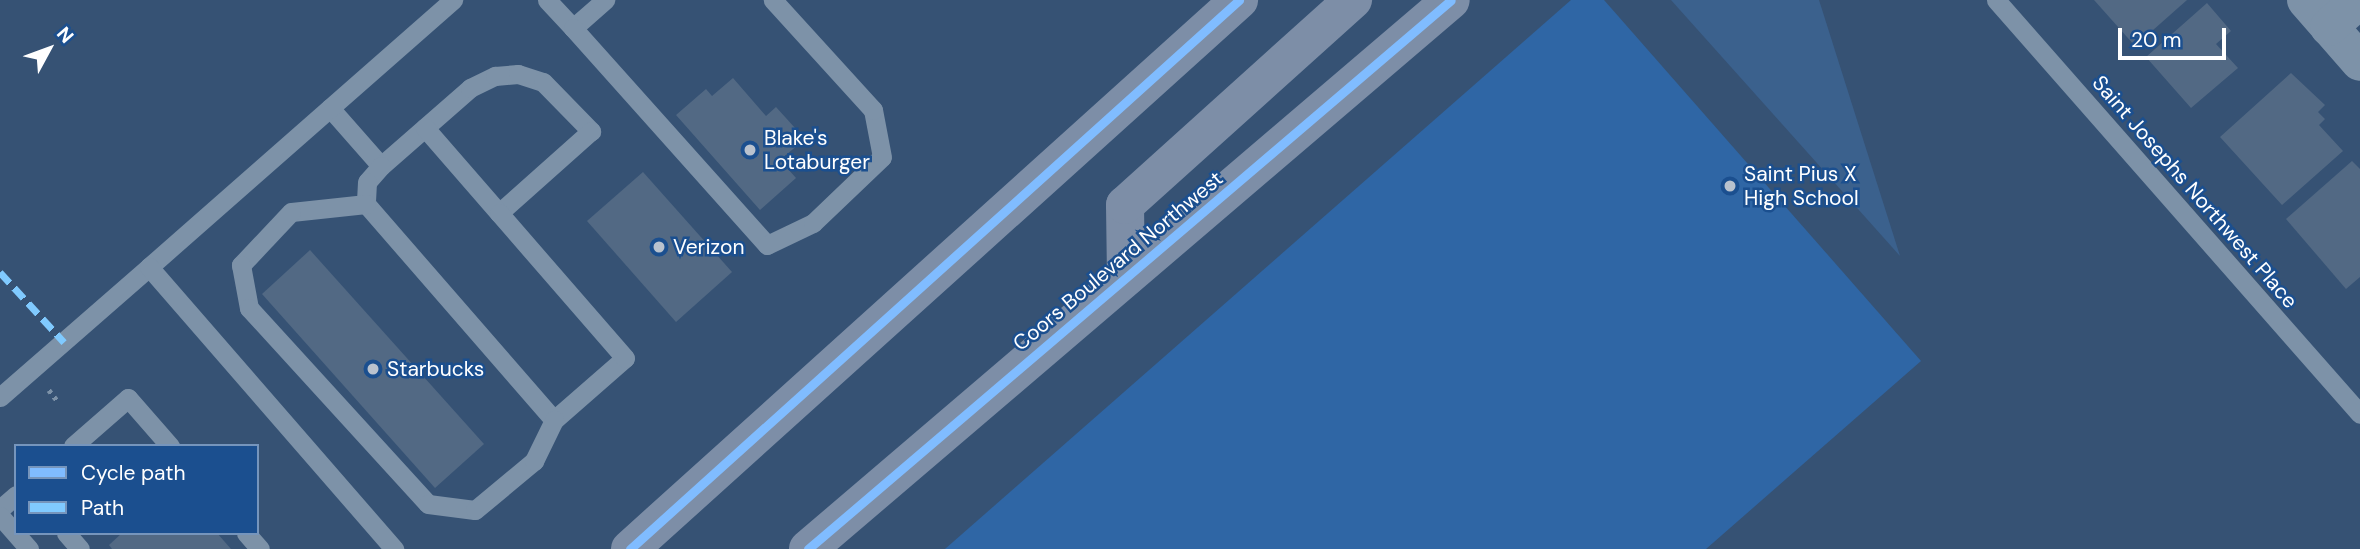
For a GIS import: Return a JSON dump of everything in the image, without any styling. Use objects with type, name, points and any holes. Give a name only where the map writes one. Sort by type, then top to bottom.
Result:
[{"type":"main road","points":[[630,549],[1239,0]]},
{"type":"main road","points":[[1126,277],[1125,205],[1353,0]]},
{"type":"main road","name":"Coors Boulevard Northwest","points":[[808,549],[1451,0]]},
{"type":"street","points":[[2360,0],[2317,13],[2360,62]]},
{"type":"lane","points":[[0,397],[453,0]]},
{"type":"lane","points":[[547,0],[767,245],[813,223],[882,156],[873,110],[773,0]]},
{"type":"lane","points":[[573,28],[605,0]]},
{"type":"lane","name":"Saint Josephs Northwest Place","points":[[1996,0],[2360,415]]},
{"type":"lane","points":[[499,213],[591,131],[551,88],[518,74],[480,80],[381,166],[367,182],[366,204],[554,419]]},
{"type":"lane","points":[[330,108],[381,166]]},
{"type":"lane","points":[[366,204],[291,212],[241,265],[249,308],[428,504],[475,510],[534,461],[554,419],[625,358],[425,128]]},
{"type":"lane","points":[[149,267],[394,549]]},
{"type":"lane","points":[[75,444],[128,398],[168,444]]},
{"type":"lane","points":[[0,509],[14,497]]},
{"type":"lane","points":[[0,516],[14,532]]},
{"type":"lane","points":[[17,535],[29,549]]},
{"type":"lane","points":[[68,535],[80,549]]},
{"type":"lane","points":[[248,535],[260,549]]},
{"type":"path","points":[[49,389],[60,403]]},
{"type":"shaded area","points":[[1571,0],[1604,0],[1921,361],[1706,549],[945,549]]},
{"type":"shaded area","points":[[1671,0],[1819,0],[1900,256]]},
{"type":"building","points":[[2094,0],[2187,0],[2135,46]]},
{"type":"building","points":[[2207,3],[2231,31],[2216,44],[2238,68],[2191,108],[2146,57]]},
{"type":"building","points":[[2291,73],[2325,105],[2318,112],[2325,119],[2319,125],[2343,151],[2282,205],[2220,137]]},
{"type":"building","name":"Blake's Lotaburger","points":[[733,78],[766,116],[776,107],[805,139],[780,160],[796,178],[760,210],[676,115],[706,89],[712,96]]},
{"type":"building","points":[[2352,161],[2360,169],[2360,277],[2346,289],[2286,219]]},
{"type":"building","name":"Verizon","points":[[643,172],[732,272],[676,322],[587,221]]},
{"type":"building","name":"Starbucks","points":[[310,250],[484,444],[435,488],[262,294]]},
{"type":"building","points":[[120,535],[219,535],[231,549],[112,549],[109,545]]},
{"type":"marked path","points":[[0,272],[64,342]]},
{"type":"cycle path","points":[[630,549],[1239,0]]},
{"type":"cycle path","points":[[808,549],[1451,0]]},
{"type":"place","name":"Blake's Lotaburger","points":[[750,150]]},
{"type":"place","name":"Saint Pius X High School","points":[[1730,186]]},
{"type":"place","name":"Verizon","points":[[659,247]]},
{"type":"place","name":"Starbucks","points":[[373,369]]}]
